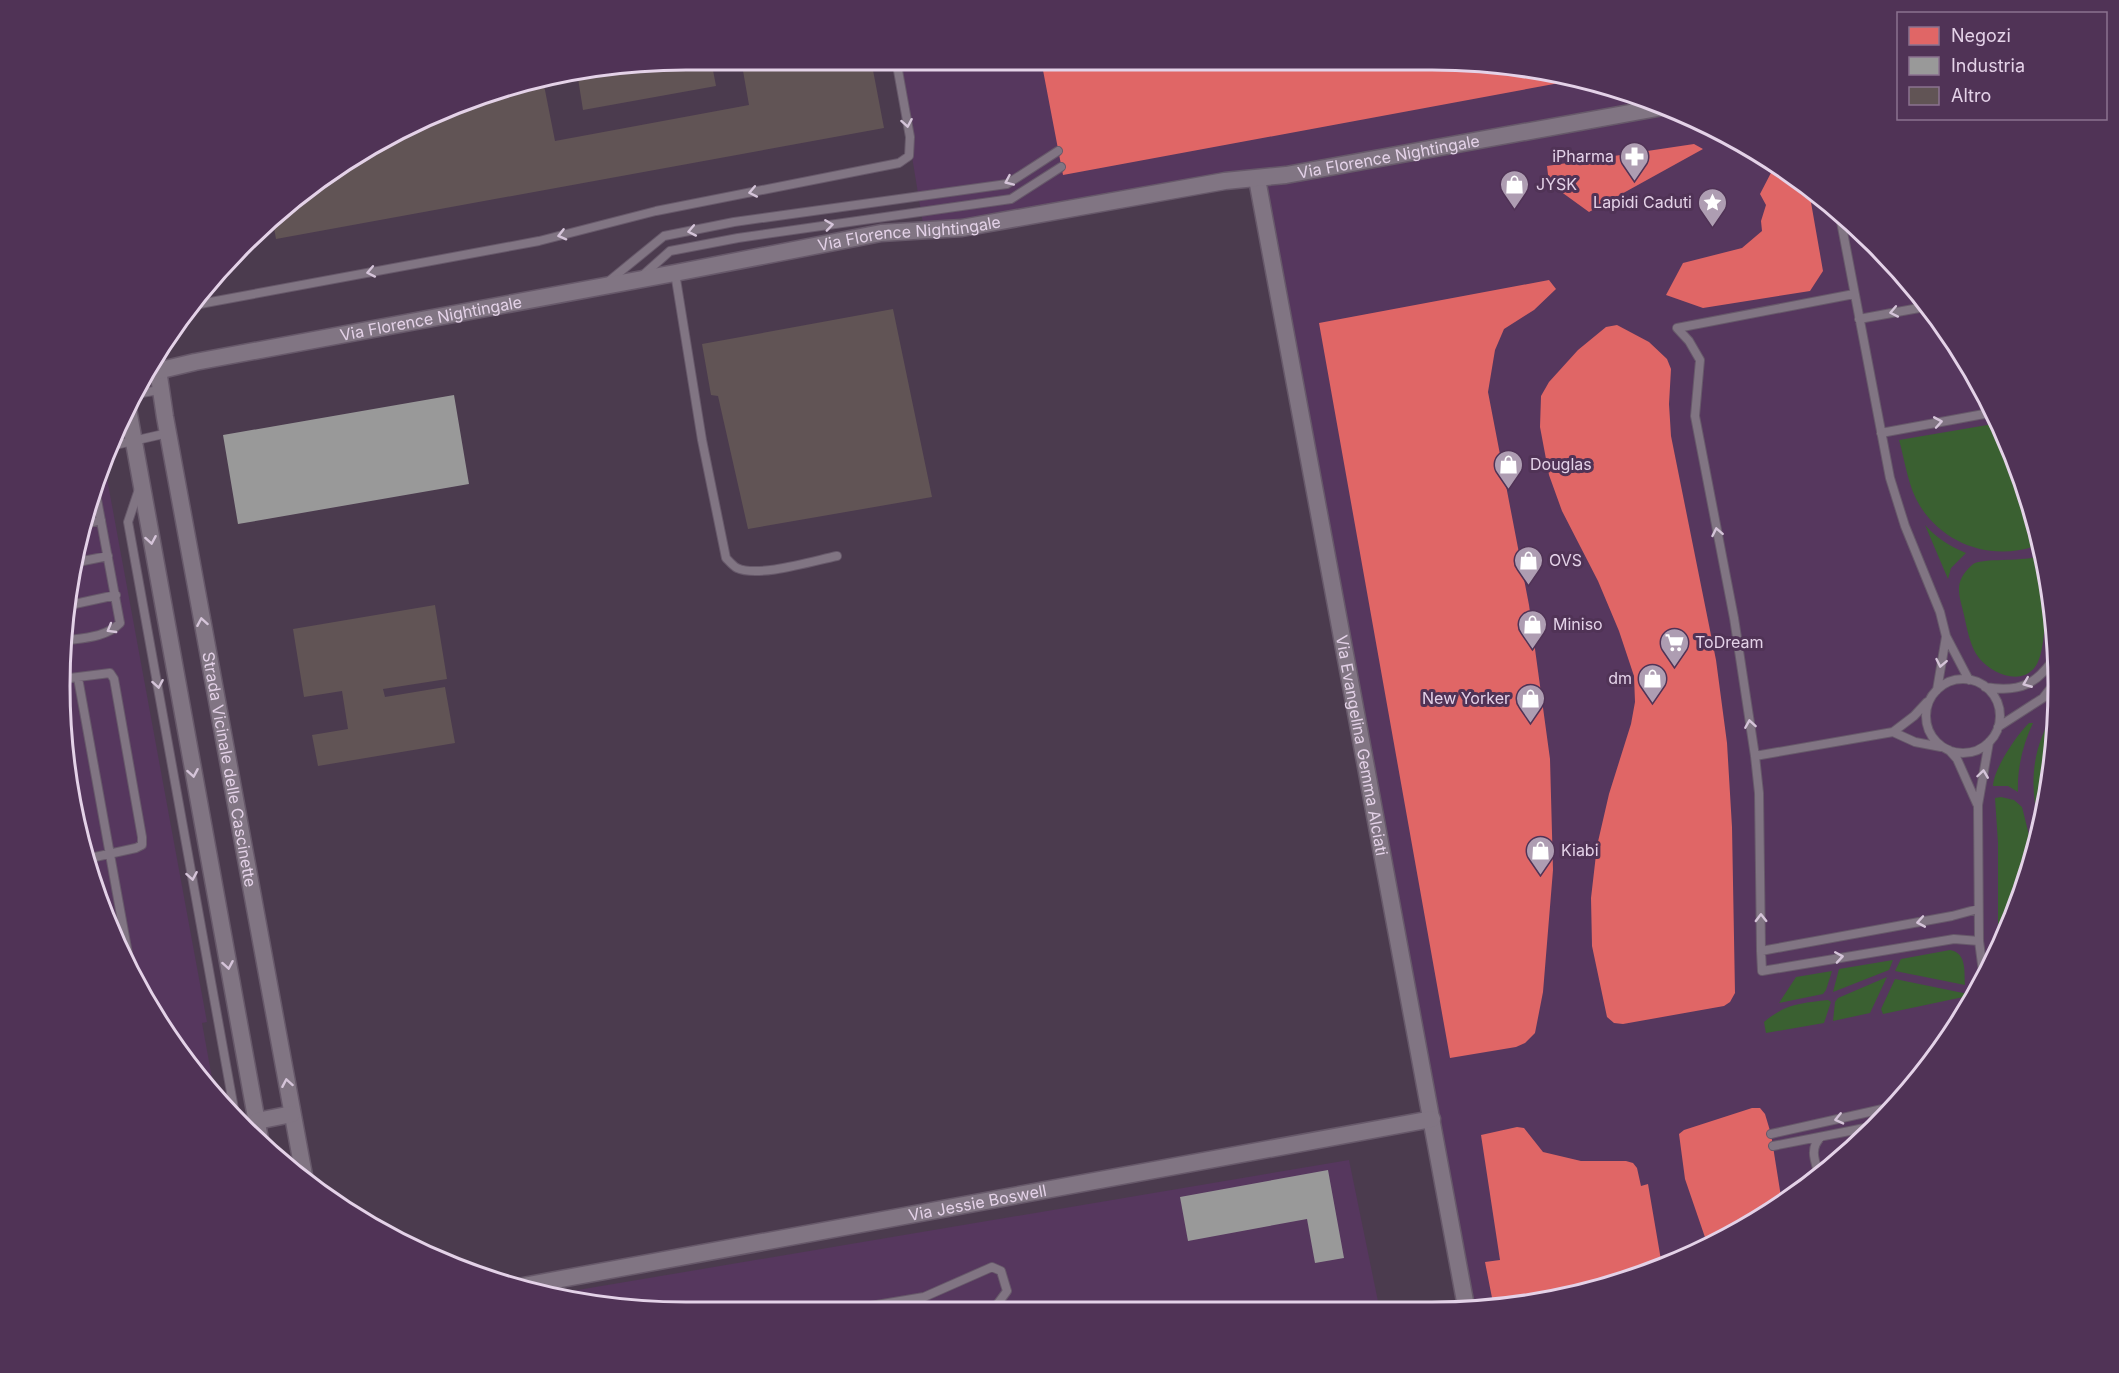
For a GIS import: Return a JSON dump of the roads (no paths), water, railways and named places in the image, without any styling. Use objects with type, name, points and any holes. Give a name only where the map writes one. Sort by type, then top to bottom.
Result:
[{"type":"street","name":"Via Florence Nightingale","points":[[162,363],[195,362],[881,233],[962,228],[1649,110]]},
{"type":"street","name":"Via Evangelina Gemma Alciati","points":[[1257,179],[1465,1301]]},
{"type":"street","name":"Strada Vicinale delle Cascinette","points":[[157,371],[302,1167]]},
{"type":"street","points":[[130,422],[258,1129]]},
{"type":"street","points":[[257,1121],[292,1114]]},
{"type":"street","name":"Via Jessie Boswell","points":[[535,1284],[1432,1119]]},
{"type":"lane","points":[[205,303],[539,241],[656,211],[899,163],[909,156],[910,137],[898,70]]},
{"type":"lane","points":[[603,286],[664,236],[734,222],[1007,184],[1058,151]]},
{"type":"lane","points":[[637,280],[670,251],[738,238],[1011,199],[1061,167]]},
{"type":"lane","points":[[1842,226],[1890,478],[1905,526],[1940,612],[1946,636],[1969,680]]},
{"type":"lane","points":[[675,273],[704,451],[726,558],[735,568],[750,572],[767,571],[837,556]]},
{"type":"lane","points":[[1854,294],[1677,328],[1689,341],[1700,360],[1695,416],[1734,618],[1755,756],[1759,793],[1762,971],[1954,939],[1978,941]]},
{"type":"lane","points":[[1859,319],[1918,308]]},
{"type":"lane","points":[[145,392],[160,390]]},
{"type":"lane","points":[[1881,433],[1985,414]]},
{"type":"lane","points":[[120,444],[168,433]]},
{"type":"lane","points":[[141,483],[128,522],[233,1103]]},
{"type":"lane","points":[[73,639],[99,635],[114,630],[120,623],[98,504]]},
{"type":"lane","points":[[92,522],[101,520]]},
{"type":"lane","points":[[83,561],[108,556]]},
{"type":"lane","points":[[76,603],[116,595]]},
{"type":"lane","points":[[1937,690],[1946,636]]},
{"type":"lane","points":[[1985,687],[2004,689],[2024,686],[2035,681],[2048,668]]},
{"type":"lane","points":[[70,678],[110,674],[114,679],[142,837],[142,845],[136,849],[94,857]]},
{"type":"lane","points":[[78,678],[126,941]]},
{"type":"lane","points":[[1755,756],[1893,732],[1914,716],[1937,690],[1946,683],[1958,679],[1969,680],[1991,692],[1997,701],[2000,713],[1998,727],[1989,742],[1978,805],[1978,941],[1982,965]]},
{"type":"lane","points":[[1998,727],[2043,698],[2048,691]]},
{"type":"lane","points":[[1930,700],[1927,711],[1930,733],[1957,759],[1978,805]]},
{"type":"lane","points":[[1893,732],[1915,742],[1964,753],[1972,752],[1989,742]]},
{"type":"lane","points":[[167,737],[186,733]]},
{"type":"lane","points":[[1761,951],[1952,916],[1978,909]]},
{"type":"lane","points":[[1771,1134],[1880,1110]]},
{"type":"lane","points":[[1773,1146],[1861,1129]]},
{"type":"lane","points":[[1817,1167],[1813,1153],[1814,1146],[1822,1136]]},
{"type":"lane","points":[[894,1302],[924,1297],[992,1267],[1001,1271],[1007,1290],[999,1302]]},
{"type":"place","name":"iPharma","points":[[1635,182]]},
{"type":"place","name":"JYSK","points":[[1515,210]]},
{"type":"place","name":"Lapidi Caduti","points":[[1713,228]]},
{"type":"place","name":"Douglas","points":[[1509,490]]},
{"type":"place","name":"OVS","points":[[1528,586]]},
{"type":"place","name":"Miniso","points":[[1532,650]]},
{"type":"place","name":"ToDream","points":[[1674,668]]},
{"type":"place","name":"dm","points":[[1653,704]]},
{"type":"place","name":"New Yorker","points":[[1531,724]]},
{"type":"place","name":"Kiabi","points":[[1540,876]]}]
